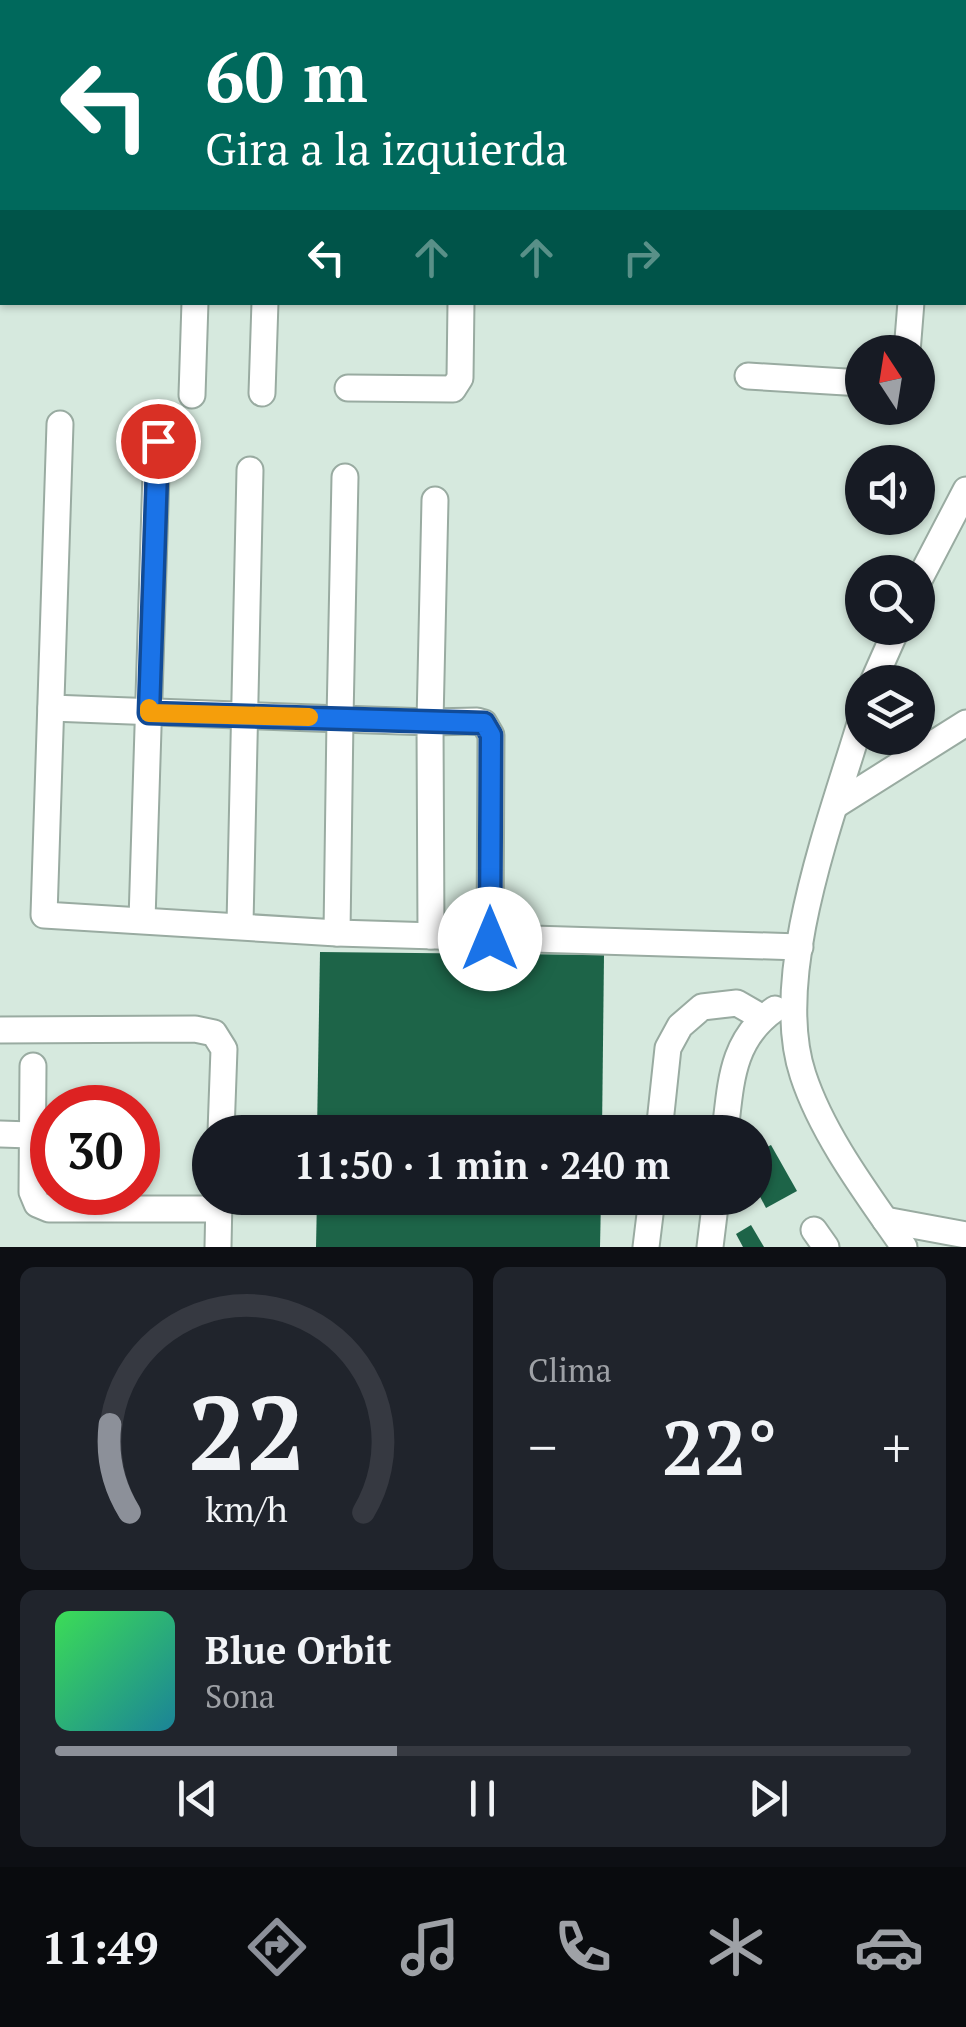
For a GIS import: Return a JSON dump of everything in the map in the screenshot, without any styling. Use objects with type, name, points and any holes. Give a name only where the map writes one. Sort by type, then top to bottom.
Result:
[{"type":"street","points":[[192,395],[195,305]]},
{"type":"street","points":[[262,393],[265,305]]},
{"type":"street","points":[[348,388],[452,390],[460,378],[462,305]]},
{"type":"street","points":[[908,335],[911,305]]},
{"type":"street","points":[[748,376],[845,382]]},
{"type":"street","points":[[60,424],[44,915],[240,924],[336,933],[800,946]]},
{"type":"street","points":[[142,920],[158,441]]},
{"type":"street","points":[[240,924],[250,470]]},
{"type":"street","points":[[336,933],[345,477]]},
{"type":"street","points":[[932,555],[966,490]]},
{"type":"street","points":[[431,936],[435,500]]},
{"type":"street","points":[[51,708],[484,723],[491,735],[490,939]]},
{"type":"street","points":[[836,805],[966,723]]},
{"type":"street","points":[[851,755],[800,946],[792,997],[803,1075],[823,1119],[904,1247]]},
{"type":"street","points":[[727,1115],[734,1059],[762,1018],[792,997]]},
{"type":"street","points":[[661,1115],[668,1048],[680,1026],[702,1007],[737,1003],[762,1018]]},
{"type":"street","points":[[0,1030],[195,1029],[214,1033],[224,1048],[222,1115]]},
{"type":"street","points":[[32,1085],[33,1066]]},
{"type":"street","points":[[0,1134],[30,1135]]},
{"type":"street","points":[[160,1205],[192,1204]]},
{"type":"street","points":[[218,1247],[219,1215]]},
{"type":"street","points":[[646,1247],[650,1215]]},
{"type":"street","points":[[710,1247],[714,1215]]},
{"type":"street","points":[[885,1220],[966,1235]]},
{"type":"building","points":[[320,952],[604,955],[602,1115],[317,1115]]},
{"type":"building","points":[[772,1147],[797,1191],[772,1205]]},
{"type":"building","points":[[317,1215],[601,1215],[600,1247],[316,1247]]},
{"type":"building","points":[[751,1225],[764,1247],[743,1247],[736,1234]]},
{"type":"slow traffic","points":[[149,708],[149,713],[309,717]]},
{"type":"route","points":[[158,441],[149,713],[484,723],[491,735],[490,939]]}]
